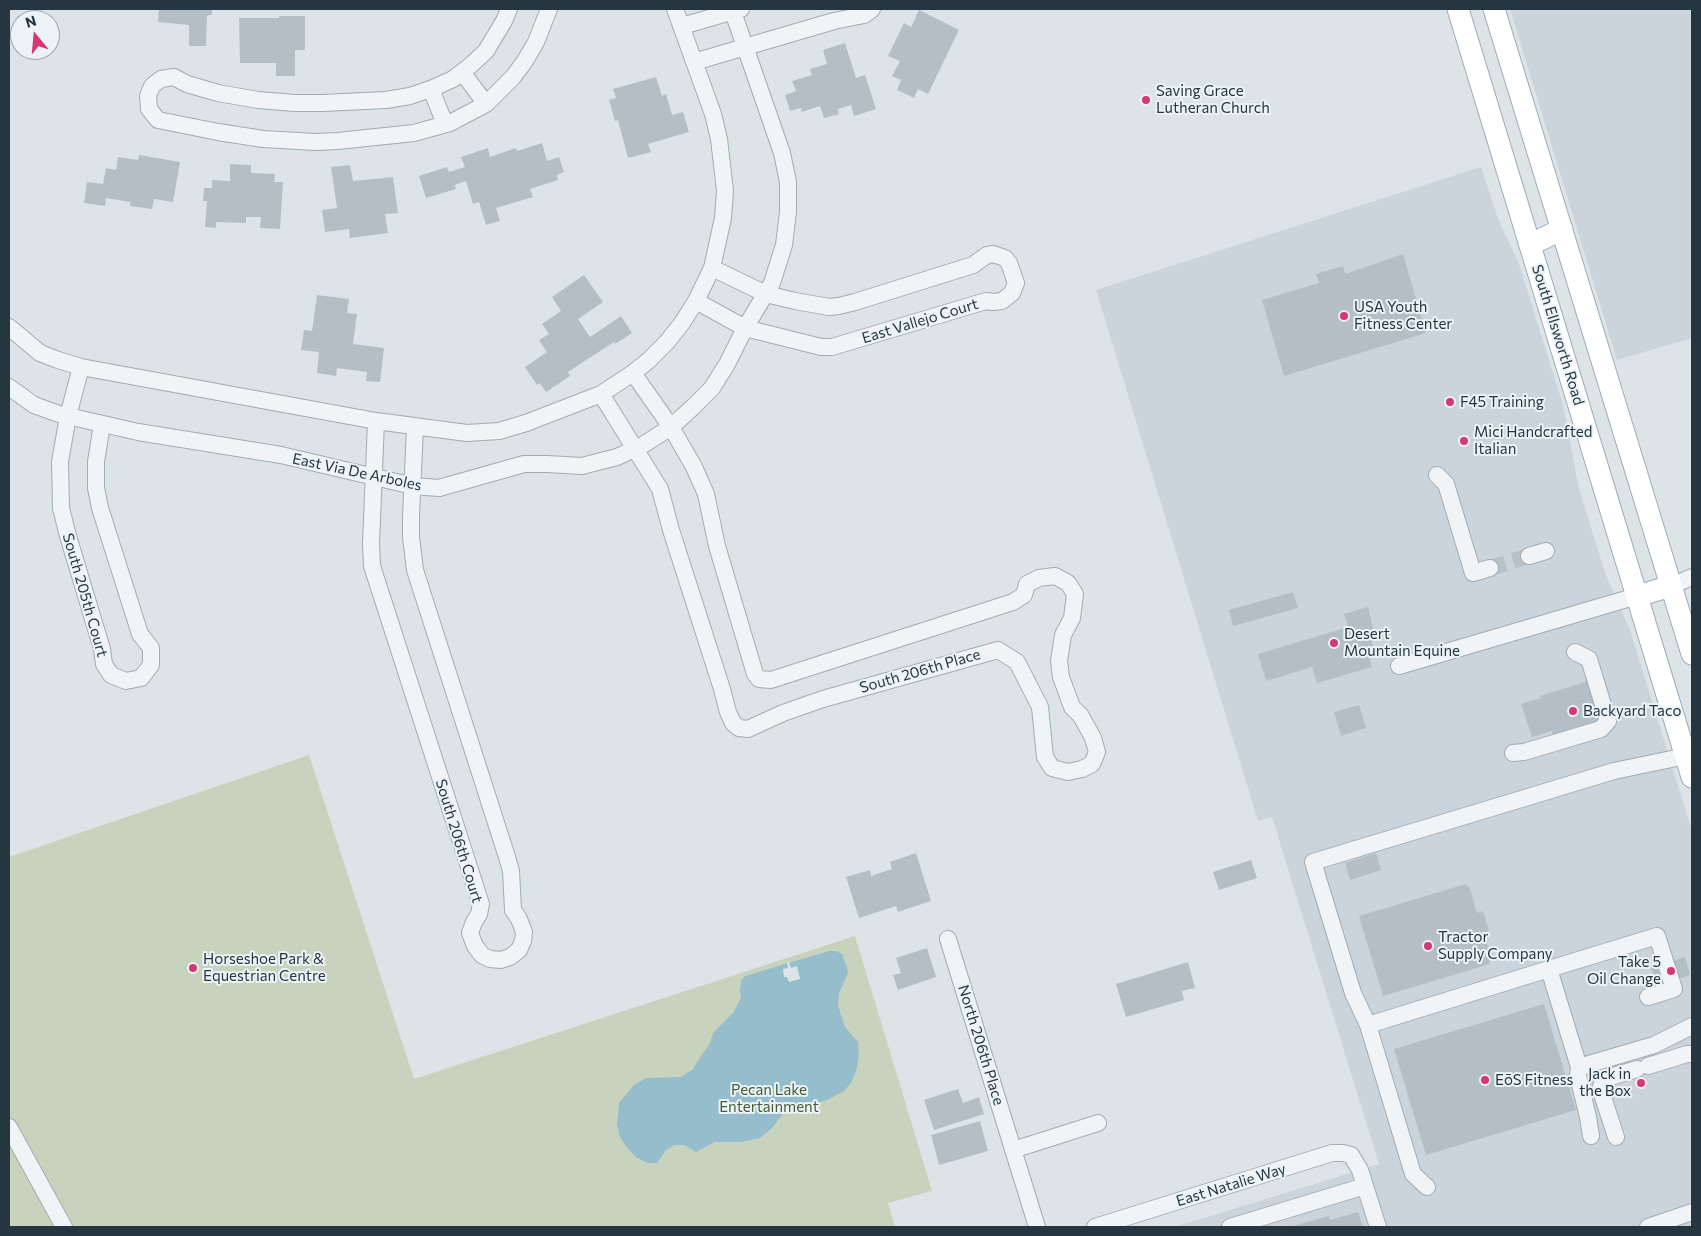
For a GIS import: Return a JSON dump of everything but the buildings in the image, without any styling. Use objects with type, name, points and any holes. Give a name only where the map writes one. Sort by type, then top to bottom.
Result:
[{"type":"main road","name":"South Ellsworth Road","points":[[1458,9],[1692,777]]},
{"type":"main road","points":[[1494,9],[1692,654]]},
{"type":"main road","points":[[1530,243],[1562,229]]},
{"type":"main road","points":[[1637,596],[1671,586]]},
{"type":"street","points":[[509,9],[486,51],[452,79],[410,96],[386,100],[295,103],[258,100],[218,93],[174,78],[161,79],[152,86],[148,96],[149,109],[158,120],[263,139],[316,142],[363,140],[414,133],[445,124],[486,104],[513,77],[525,61],[536,42],[549,9]]},
{"type":"street","points":[[9,327],[40,353],[81,367],[376,421],[467,433],[499,431],[558,412],[601,394],[633,373],[667,342],[682,323],[696,301],[712,268],[723,218],[725,191],[723,161],[712,114],[675,9]]},
{"type":"street","points":[[694,62],[834,21],[864,15],[872,9]]},
{"type":"street","points":[[682,26],[736,10],[745,46]]},
{"type":"street","name":"East Via De Arboles","points":[[9,387],[34,405],[68,416],[138,432],[281,455],[413,486],[439,488],[524,464],[582,466],[617,457],[670,427],[712,388],[772,283],[784,244],[788,212],[788,182],[782,153],[745,46]]},
{"type":"street","points":[[462,72],[486,104]]},
{"type":"street","points":[[431,89],[445,124]]},
{"type":"street","name":"East Vallejo Court","points":[[696,301],[745,328],[822,347],[832,347],[986,301],[1002,301],[1012,293],[1016,283],[1009,263],[1005,258],[993,254],[987,255],[973,265],[838,306],[829,307],[766,294],[712,268]]},
{"type":"street","name":"South 205th Court","points":[[81,367],[68,416],[60,462],[61,508],[102,649],[104,664],[111,675],[126,681],[141,678],[151,665],[151,648],[140,634],[100,508],[96,488],[96,462],[102,424]]},
{"type":"street","points":[[633,373],[670,427]]},
{"type":"street","points":[[601,394],[635,448]]},
{"type":"street","points":[[374,477],[376,421]]},
{"type":"street","points":[[413,486],[415,427]]},
{"type":"street","name":"South 206th Place","points":[[635,448],[660,489],[728,712],[739,728],[748,729],[783,713],[823,699],[998,650],[1017,662],[1040,707],[1045,757],[1052,768],[1068,772],[1082,769],[1092,764],[1098,752],[1093,738],[1080,716],[1072,708],[1061,677],[1059,662],[1063,636],[1072,618],[1075,594],[1068,582],[1055,576],[1039,578],[1027,584],[1024,595],[1013,602],[771,680],[759,679],[755,674],[717,546],[706,494],[694,467],[670,427]]},
{"type":"street","points":[[1437,475],[1446,484],[1473,573],[1490,568]]},
{"type":"street","name":"South 206th Court","points":[[374,477],[372,566],[481,904],[479,914],[470,933],[475,946],[482,955],[490,959],[501,960],[510,957],[519,950],[524,932],[513,910],[511,871],[508,857],[415,570],[411,537],[413,486]]},
{"type":"street","points":[[1529,556],[1546,551]]},
{"type":"street","points":[[1671,586],[1692,577]]},
{"type":"street","points":[[1671,586],[1692,589]]},
{"type":"street","points":[[1399,666],[1637,596]]},
{"type":"street","points":[[1513,753],[1524,752],[1601,729],[1608,721],[1589,659],[1575,652]]},
{"type":"street","points":[[1427,1187],[1413,1174],[1368,1025],[1353,993],[1313,862],[1614,771],[1686,756]]},
{"type":"street","points":[[1368,1025],[1657,936],[1674,989],[1648,997]]},
{"type":"street","name":"North 206th Place","points":[[948,939],[1013,1150]]},
{"type":"street","points":[[1549,969],[1579,1066],[1578,1076],[1591,1136]]},
{"type":"street","points":[[1579,1066],[1654,1045],[1692,1026]]},
{"type":"street","points":[[1616,1137],[1602,1094],[1601,1086],[1607,1078],[1692,1054]]},
{"type":"street","points":[[1037,1227],[1013,1150],[1098,1123]]},
{"type":"street","points":[[9,1127],[64,1227]]},
{"type":"street","name":"East Natalie Way","points":[[1095,1227],[1332,1153],[1351,1155],[1360,1170],[1365,1186]]},
{"type":"street","points":[[1230,1227],[1365,1186],[1378,1227]]},
{"type":"street","points":[[1648,1227],[1692,1212]]},
{"type":"shaded area","points":[[1510,9],[1692,9],[1692,338],[1617,360]]},
{"type":"shaded area","points":[[1481,167],[1498,219],[1519,264],[1563,405],[1579,489],[1605,573],[1630,630],[1692,831],[1692,1227],[1175,1227],[1379,1164],[1272,817],[1258,821],[1096,290]]},
{"type":"green space","name":"Horseshoe Park & Equestrian Centre","points":[[309,755],[414,1079],[855,936],[932,1191],[888,1203],[895,1227],[9,1227],[9,857]]},
{"type":"water","points":[[829,951],[836,951],[842,954],[847,968],[848,973],[839,993],[838,1006],[845,1027],[858,1042],[859,1057],[856,1071],[851,1083],[844,1091],[827,1100],[813,1104],[799,1103],[788,1107],[772,1128],[760,1138],[741,1142],[715,1142],[696,1152],[684,1145],[674,1145],[666,1150],[657,1163],[648,1163],[637,1158],[620,1137],[617,1124],[619,1103],[634,1085],[646,1078],[681,1077],[692,1070],[710,1043],[713,1033],[734,1012],[741,997],[741,981],[745,976]]},
{"type":"pier","points":[[789,962],[791,968],[797,966],[800,979],[789,982],[787,977],[784,977],[783,969],[788,968],[787,963]]},
{"type":"tunnel","points":[[1490,568],[1529,556]]},
{"type":"place","name":"Saving Grace Lutheran Church","points":[[1146,100]]},
{"type":"place","name":"USA Youth Fitness Center","points":[[1344,316]]},
{"type":"place","name":"F45 Training","points":[[1450,402]]},
{"type":"place","name":"Mici Handcrafted Italian","points":[[1464,441]]},
{"type":"place","name":"Desert Mountain Equine","points":[[1334,643]]},
{"type":"place","name":"Backyard Taco","points":[[1573,711]]},
{"type":"place","name":"Tractor Supply Company","points":[[1428,946]]},
{"type":"place","name":"Horseshoe Park & Equestrian Centre","points":[[193,968]]},
{"type":"place","name":"Take 5 Oil Change","points":[[1671,971]]},
{"type":"place","name":"EōS Fitness","points":[[1485,1080]]},
{"type":"place","name":"Jack in the Box","points":[[1641,1083]]},
{"type":"park label","name":"Pecan Lake Entertainment","points":[[769,1098]]}]
